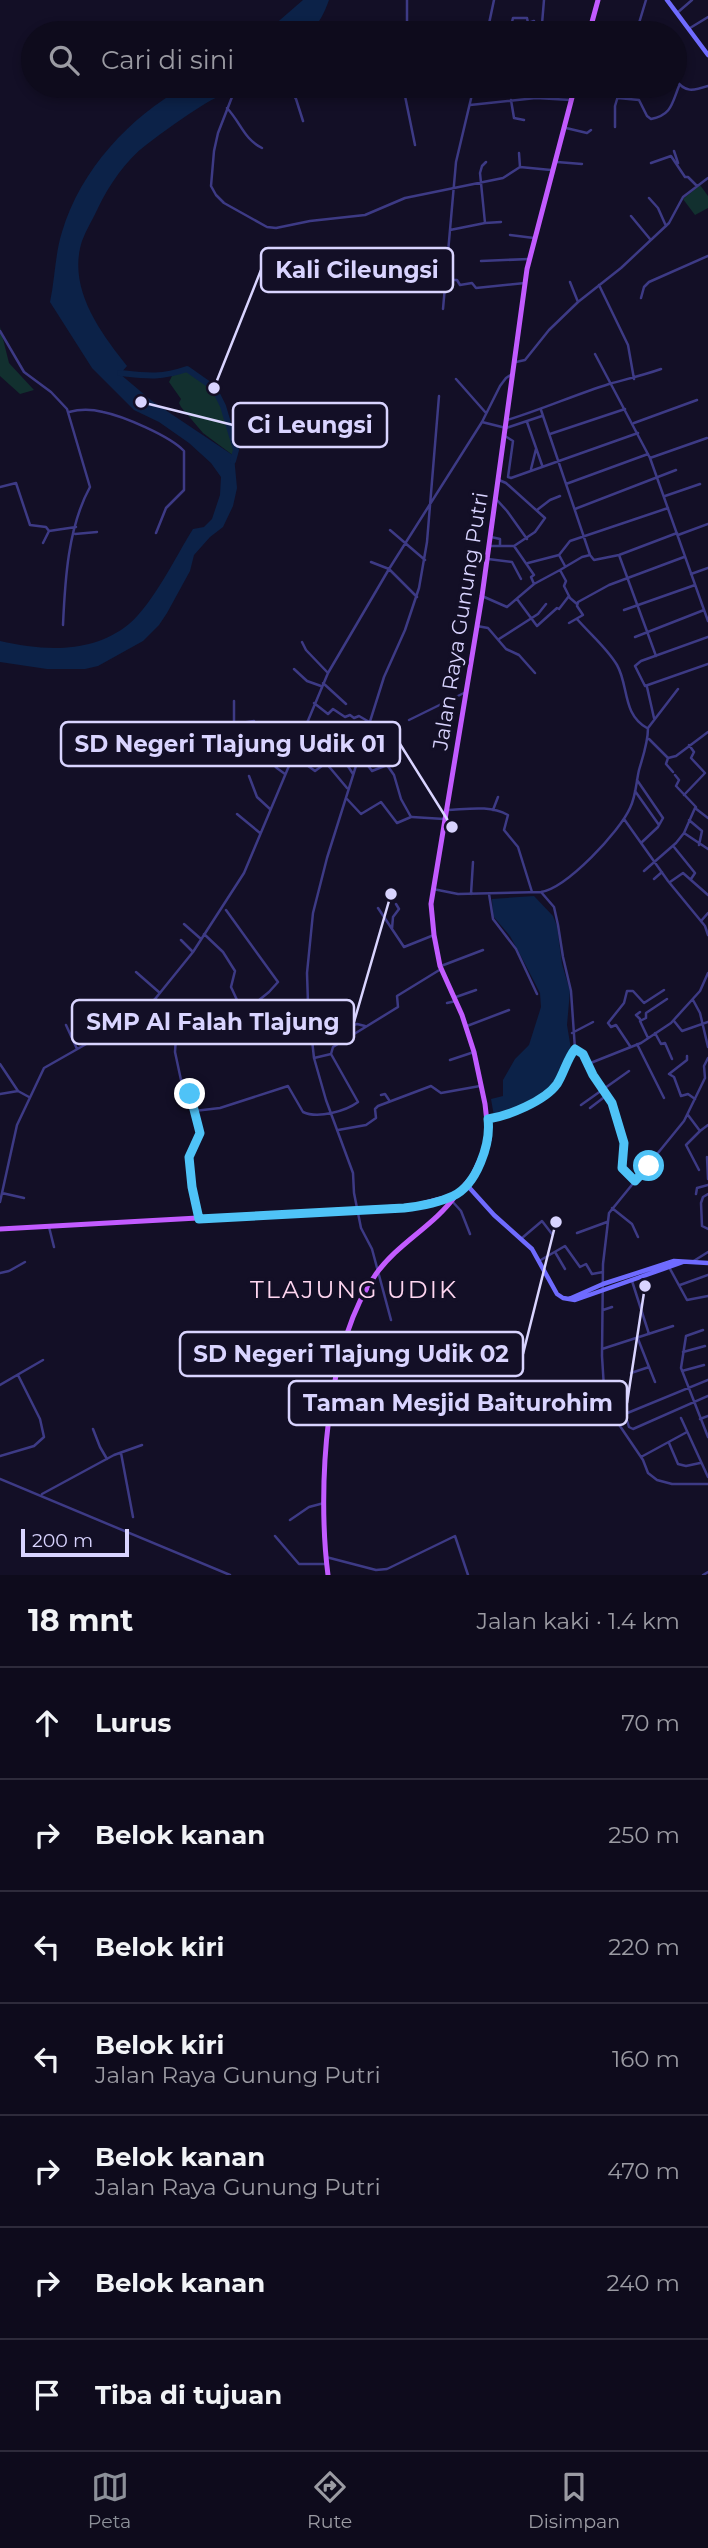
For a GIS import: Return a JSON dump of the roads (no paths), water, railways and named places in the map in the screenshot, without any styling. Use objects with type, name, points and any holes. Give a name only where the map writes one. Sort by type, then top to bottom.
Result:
[{"type":"main road","points":[[592,21],[598,0]]},
{"type":"main road","name":"Jalan Raya Gunung Putri","points":[[328,1575],[324,1449],[343,1352],[355,1312],[379,1270],[452,1201],[466,1184],[487,1147],[488,1119],[474,1052],[467,1026],[441,968],[434,935],[433,889],[488,559],[529,259],[571,100]]},
{"type":"main road","points":[[0,1229],[414,1206],[456,1195]]},
{"type":"street","points":[[407,0],[407,21]]},
{"type":"street","points":[[490,21],[494,0]]},
{"type":"street","points":[[542,21],[544,0]]},
{"type":"street","points":[[639,21],[646,0]]},
{"type":"street","points":[[667,0],[683,21]]},
{"type":"street","points":[[677,13],[692,0]]},
{"type":"street","points":[[514,21],[513,18],[523,17],[528,21]]},
{"type":"street","points":[[689,29],[708,18]]},
{"type":"street","points":[[687,26],[708,53]]},
{"type":"street","points":[[687,90],[708,86]]},
{"type":"street","points":[[232,98],[214,148],[212,189],[220,200],[230,207],[267,227],[365,215],[405,198],[503,178],[520,167],[551,170]]},
{"type":"street","points":[[295,98],[303,121]]},
{"type":"street","points":[[405,98],[415,145]]},
{"type":"street","points":[[443,309],[458,152],[471,98]]},
{"type":"street","points":[[470,105],[534,98],[571,100]]},
{"type":"street","points":[[615,127],[615,106],[618,98],[639,100],[647,116],[651,118],[663,116],[668,112],[674,98]]},
{"type":"street","points":[[511,100],[514,118],[524,120]]},
{"type":"street","points":[[227,108],[241,123],[245,136],[262,148]]},
{"type":"street","points":[[563,128],[587,133],[591,130]]},
{"type":"street","points":[[674,150],[677,162],[698,186]]},
{"type":"street","points":[[519,153],[520,167]]},
{"type":"street","points":[[650,163],[670,155],[685,177],[688,177]]},
{"type":"street","points":[[554,161],[582,164]]},
{"type":"street","points":[[485,223],[481,167],[486,162]]},
{"type":"street","points":[[515,362],[527,357],[549,330],[578,302],[621,268],[666,226],[683,197],[708,178]]},
{"type":"street","points":[[649,198],[659,210],[666,226]]},
{"type":"street","points":[[631,216],[650,239]]},
{"type":"street","points":[[449,230],[501,222]]},
{"type":"street","points":[[510,236],[534,238]]},
{"type":"street","points":[[641,299],[649,282],[708,256]]},
{"type":"street","points":[[481,261],[529,259]]},
{"type":"street","points":[[445,280],[457,280],[460,285],[472,283],[475,288],[525,283]]},
{"type":"street","points":[[570,282],[578,302]]},
{"type":"street","points":[[598,285],[628,345],[634,379]]},
{"type":"street","points":[[0,331],[24,372],[51,392],[68,412],[90,487],[79,508],[68,558],[63,625]]},
{"type":"street","points":[[595,354],[649,456],[708,620]]},
{"type":"street","points":[[507,420],[661,369]]},
{"type":"street","points":[[0,1202],[17,1125],[44,1068],[132,1018],[155,999],[193,952],[249,864],[322,684],[389,569],[482,422],[503,382],[513,373]]},
{"type":"street","points":[[456,379],[486,413]]},
{"type":"street","points":[[391,1320],[379,1270],[370,1244],[362,1233],[353,1173],[314,1058],[307,979],[313,913],[327,858],[384,677],[417,597],[425,560],[439,396]]},
{"type":"street","points":[[634,424],[697,400]]},
{"type":"street","points":[[68,412],[84,409],[106,412],[169,440],[184,451],[184,490],[166,508],[156,533]]},
{"type":"street","points":[[550,434],[625,409]]},
{"type":"street","points":[[541,410],[590,555],[597,561],[708,524]]},
{"type":"street","points":[[482,422],[506,428],[542,416]]},
{"type":"street","points":[[527,421],[542,465]]},
{"type":"street","points":[[499,476],[508,474],[514,477],[638,433]]},
{"type":"street","points":[[505,436],[513,441],[508,474]]},
{"type":"street","points":[[566,484],[707,438]]},
{"type":"street","points":[[530,470],[537,449]]},
{"type":"street","points":[[575,509],[676,470]]},
{"type":"street","points":[[490,545],[514,546],[527,539],[545,520],[499,476]]},
{"type":"street","points":[[0,486],[16,483],[30,524],[45,527],[49,531]]},
{"type":"street","points":[[665,496],[701,484]]},
{"type":"street","points":[[537,510],[551,499],[560,496]]},
{"type":"street","points":[[496,499],[527,539]]},
{"type":"street","points":[[527,564],[559,555],[570,541],[668,508]]},
{"type":"street","points":[[49,531],[76,527]]},
{"type":"street","points":[[390,530],[425,560]]},
{"type":"street","points":[[43,543],[49,531]]},
{"type":"street","points":[[75,534],[97,532]]},
{"type":"street","points":[[491,537],[500,539],[500,546]]},
{"type":"street","points":[[514,546],[534,575],[531,577],[534,584]]},
{"type":"street","points":[[559,555],[565,566]]},
{"type":"street","points":[[482,596],[507,607],[534,584],[590,555]]},
{"type":"street","points":[[619,555],[656,656]]},
{"type":"street","points":[[577,604],[603,588],[685,556]]},
{"type":"street","points":[[488,559],[512,562],[521,579]]},
{"type":"street","points":[[371,562],[389,569],[417,597]]},
{"type":"street","points":[[691,574],[708,568]]},
{"type":"street","points":[[560,570],[569,596],[583,614],[569,623]]},
{"type":"street","points":[[624,610],[695,584]]},
{"type":"street","points":[[517,599],[537,626],[556,607],[559,609],[569,596]]},
{"type":"street","points":[[499,639],[531,619],[546,604]]},
{"type":"street","points":[[635,637],[704,610]]},
{"type":"street","points":[[578,619],[618,666],[629,708],[639,722],[648,728]]},
{"type":"street","points":[[477,626],[485,626],[506,649],[519,655],[535,673]]},
{"type":"street","points":[[654,718],[646,686],[642,684],[635,666],[641,661],[708,637]]},
{"type":"street","points":[[302,642],[328,673]]},
{"type":"street","points":[[646,686],[708,664]]},
{"type":"street","points":[[294,668],[307,681],[322,684],[346,704]]},
{"type":"street","points":[[433,889],[458,894],[541,892],[571,878],[624,819],[635,791],[649,738],[648,728],[678,689]]},
{"type":"street","points":[[410,720],[466,692]]},
{"type":"street","points":[[234,701],[234,723],[254,721],[263,754],[274,767],[285,774]]},
{"type":"street","points":[[314,703],[328,714],[333,709],[345,717],[359,716],[370,723]]},
{"type":"street","points":[[368,730],[377,738],[379,749],[394,775],[401,799],[411,817]]},
{"type":"street","points":[[668,758],[676,756],[708,732]]},
{"type":"street","points":[[302,733],[318,749]]},
{"type":"street","points":[[274,736],[283,755],[292,757],[316,771],[326,763],[348,789]]},
{"type":"street","points":[[649,738],[668,758]]},
{"type":"street","points":[[299,741],[315,756]]},
{"type":"street","points":[[684,795],[705,774],[691,758],[694,752],[689,745]]},
{"type":"street","points":[[341,754],[352,775]]},
{"type":"street","points":[[360,755],[372,772],[387,764]]},
{"type":"street","points":[[668,758],[666,764],[679,780],[676,786],[708,818]]},
{"type":"street","points":[[249,776],[257,797],[271,809]]},
{"type":"street","points":[[637,780],[662,813],[663,820],[641,843]]},
{"type":"street","points":[[635,791],[659,825]]},
{"type":"street","points":[[345,797],[361,814],[381,802],[397,823],[411,817],[444,819]]},
{"type":"street","points":[[493,810],[498,797]]},
{"type":"street","points":[[644,871],[684,833],[696,807]]},
{"type":"street","points":[[445,810],[470,808],[493,810],[508,815],[505,830],[518,847],[532,892]]},
{"type":"street","points":[[237,814],[260,833]]},
{"type":"street","points":[[624,819],[708,935]]},
{"type":"street","points":[[689,820],[702,831],[699,845]]},
{"type":"street","points":[[684,833],[706,848],[707,842]]},
{"type":"street","points":[[673,846],[695,873],[691,879]]},
{"type":"street","points":[[471,894],[472,863]]},
{"type":"street","points":[[654,879],[662,872]]},
{"type":"street","points":[[669,882],[682,873],[708,895]]},
{"type":"street","points":[[488,1119],[525,1106],[549,1092],[559,1080],[575,1049],[572,1033],[572,991],[558,925],[554,907],[541,892]]},
{"type":"street","points":[[489,894],[493,919],[516,949],[537,994]]},
{"type":"street","points":[[392,929],[393,915],[399,909],[396,904]]},
{"type":"street","points":[[378,908],[404,948],[434,935]]},
{"type":"street","points":[[195,1029],[228,1012],[243,1013],[278,982],[226,910]]},
{"type":"street","points":[[701,922],[708,913]]},
{"type":"street","points":[[184,924],[201,939]]},
{"type":"street","points":[[204,934],[223,952],[235,971],[231,987],[243,1013]]},
{"type":"street","points":[[181,940],[193,952]]},
{"type":"street","points":[[194,1111],[220,1108],[288,1086],[304,1113],[315,1115],[331,1112],[358,1102],[331,1054],[331,1049],[399,1006],[395,998],[397,996],[441,968],[483,950]]},
{"type":"street","points":[[136,972],[160,993]]},
{"type":"street","points":[[588,1064],[637,1044],[674,1021],[702,989],[708,973]]},
{"type":"street","points":[[447,1003],[476,989]]},
{"type":"street","points":[[631,1046],[616,1024],[611,1027],[608,1024],[624,1003],[627,991],[632,991],[644,1003],[664,990]]},
{"type":"street","points":[[155,999],[167,1019],[174,1017],[176,1022],[183,1021],[184,1035],[176,1036],[175,1052],[181,1080],[188,1081],[200,1133],[191,1149],[189,1162],[199,1219]]},
{"type":"street","points":[[640,1021],[667,999]]},
{"type":"street","points":[[692,999],[699,1013],[708,1046]]},
{"type":"street","points":[[309,1014],[323,1005],[331,1019],[343,1028],[358,1024],[365,1026]]},
{"type":"street","points":[[467,1026],[509,1010]]},
{"type":"street","points":[[640,1012],[636,1015],[648,1038]]},
{"type":"street","points":[[674,1021],[681,1031],[708,1022]]},
{"type":"street","points":[[572,1033],[593,1022]]},
{"type":"street","points":[[66,1025],[77,1049]]},
{"type":"street","points":[[90,1027],[95,1039]]},
{"type":"street","points":[[655,1033],[661,1044],[665,1044],[672,1059]]},
{"type":"street","points":[[637,1044],[664,1098]]},
{"type":"street","points":[[575,1049],[582,1052],[615,1112],[616,1123],[624,1143],[622,1168],[635,1181]]},
{"type":"street","points":[[450,1060],[474,1052]]},
{"type":"street","points":[[314,1058],[331,1054]]},
{"type":"street","points":[[687,1056],[687,1060],[669,1072],[682,1097],[688,1094],[695,1099]]},
{"type":"street","points":[[708,1058],[704,1066],[707,1079],[688,1115],[654,1160],[612,1208],[607,1223],[603,1272],[602,1349],[602,1389],[605,1404],[641,1457],[649,1475],[660,1481],[680,1485],[708,1484]]},
{"type":"street","points":[[0,1064],[18,1091],[29,1097]]},
{"type":"street","points":[[581,1105],[629,1071]]},
{"type":"street","points":[[670,1087],[676,1084]]},
{"type":"street","points":[[338,1130],[371,1123],[377,1116],[375,1108],[389,1100],[431,1086],[442,1093],[482,1086]]},
{"type":"street","points":[[0,1094],[18,1091]]},
{"type":"street","points":[[381,1096],[385,1094],[389,1100]]},
{"type":"street","points":[[590,1108],[607,1095]]},
{"type":"street","points":[[688,1115],[700,1131]]},
{"type":"street","points":[[699,1170],[686,1145],[708,1125]]},
{"type":"street","points":[[707,1157],[708,1179]]},
{"type":"street","points":[[466,1184],[494,1215],[532,1249],[558,1294],[568,1299],[573,1300],[668,1265],[683,1262],[708,1263]]},
{"type":"street","points":[[696,1194],[697,1188],[708,1185]]},
{"type":"street","points":[[2,1193],[24,1198]]},
{"type":"street","points":[[708,1194],[703,1197],[701,1203],[702,1226],[708,1229]]},
{"type":"street","points":[[452,1201],[461,1211],[470,1234]]},
{"type":"street","points":[[612,1208],[634,1226],[638,1237]]},
{"type":"street","points":[[522,1239],[541,1221],[552,1234]]},
{"type":"street","points":[[577,1233],[607,1223]]},
{"type":"street","points":[[49,1227],[54,1247]]},
{"type":"street","points":[[539,1261],[565,1246],[580,1267],[586,1264],[592,1274],[603,1272]]},
{"type":"street","points":[[555,1252],[565,1269]]},
{"type":"street","points":[[692,1262],[708,1252]]},
{"type":"street","points":[[0,1273],[25,1262]]},
{"type":"street","points":[[603,1287],[632,1280],[668,1265]]},
{"type":"street","points":[[668,1265],[688,1301],[708,1296]]},
{"type":"street","points":[[680,1285],[708,1275]]},
{"type":"street","points":[[632,1280],[649,1334]]},
{"type":"street","points":[[603,1310],[612,1307]]},
{"type":"street","points":[[602,1349],[673,1326]]},
{"type":"street","points":[[703,1330],[686,1336],[682,1371],[707,1434]]},
{"type":"street","points":[[638,1339],[655,1382]]},
{"type":"street","points":[[683,1352],[705,1346]]},
{"type":"street","points":[[0,1385],[43,1360]]},
{"type":"street","points":[[682,1371],[704,1364]]},
{"type":"street","points":[[631,1373],[649,1367]]},
{"type":"street","points":[[0,1456],[34,1446],[44,1437],[40,1419],[18,1375]]},
{"type":"street","points":[[708,1380],[640,1406],[626,1413],[624,1418],[629,1427],[634,1429],[708,1396]]},
{"type":"street","points":[[699,1419],[708,1416]]},
{"type":"street","points":[[681,1418],[708,1477]]},
{"type":"street","points":[[93,1429],[107,1459]]},
{"type":"street","points":[[641,1457],[687,1432]]},
{"type":"street","points":[[668,1442],[678,1464],[685,1466],[700,1462]]},
{"type":"street","points":[[40,1494],[51,1491],[107,1459],[142,1445]]},
{"type":"street","points":[[121,1453],[133,1517]]},
{"type":"street","points":[[0,1479],[230,1575]]},
{"type":"street","points":[[290,1520],[309,1507],[324,1503]]},
{"type":"street","points":[[275,1536],[299,1564],[327,1561],[376,1570],[387,1570],[455,1536],[468,1575]]},
{"type":"street","points":[[703,1575],[708,1572]]},
{"type":"water","points":[[303,0],[329,0],[319,21],[279,21]]},
{"type":"water","points":[[216,98],[167,129],[125,165],[107,191],[82,241],[79,276],[97,324],[127,366],[120,374],[152,401],[234,456],[237,488],[233,506],[223,527],[194,555],[190,571],[167,613],[143,641],[98,666],[85,669],[47,669],[0,662],[0,641],[34,647],[67,648],[99,641],[129,624],[147,605],[193,529],[204,527],[212,519],[220,495],[221,477],[211,463],[159,422],[134,410],[92,368],[50,302],[60,240],[70,209],[81,187],[126,130],[164,99]]},
{"type":"water","points":[[534,896],[553,916],[557,926],[562,964],[570,991],[567,1025],[571,1049],[552,1087],[496,1117],[491,1099],[503,1096],[503,1080],[515,1059],[529,1045],[541,1007],[540,993],[522,958],[510,936],[493,916],[492,899]]},
{"type":"waterway","points":[[120,373],[154,376],[187,369],[214,388],[223,406],[236,450],[233,461]]},
{"type":"place","name":"Kali Cileungsi","points":[[214,388]]},
{"type":"place","name":"Ci Leungsi","points":[[141,402]]},
{"type":"place","name":"SD Negeri Tlajung Udik 01","points":[[452,827]]},
{"type":"place","name":"SMP Al Falah Tlajung","points":[[391,894]]},
{"type":"place","name":"SD Negeri Tlajung Udik 02","points":[[556,1222]]},
{"type":"place","name":"Taman Mesjid Baiturohim","points":[[645,1286]]},
{"type":"district","name":"TLAJUNG UDIK","points":[[354,1289]]}]
